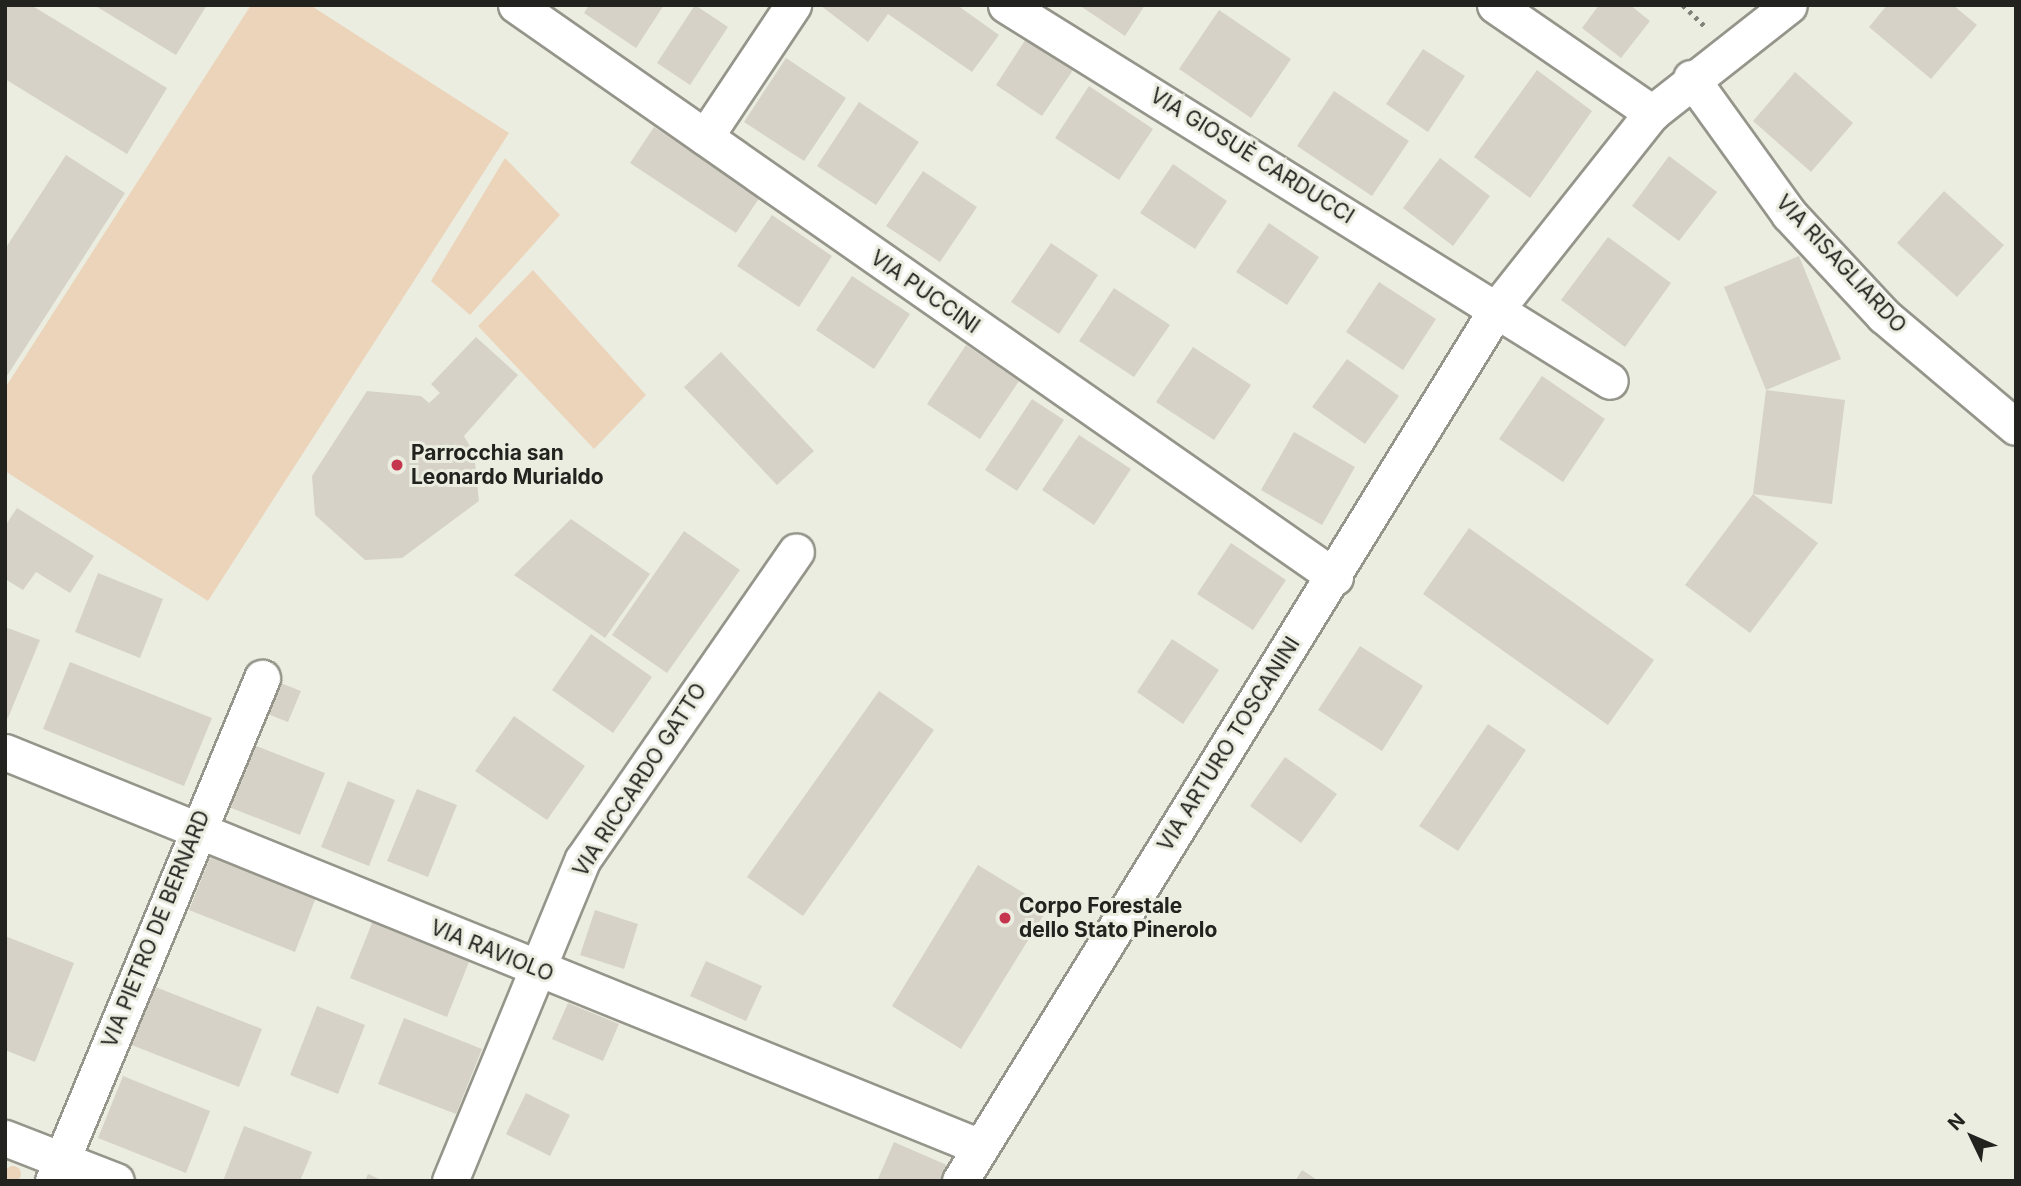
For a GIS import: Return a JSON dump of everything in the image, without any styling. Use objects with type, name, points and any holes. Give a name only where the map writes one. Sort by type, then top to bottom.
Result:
[{"type":"street","name":"VIA PUCCINI","points":[[516,5],[1335,577]]},
{"type":"street","points":[[705,137],[793,5]]},
{"type":"street","name":"VIA GIOSUÈ CARDUCCI","points":[[1006,5],[1498,307]]},
{"type":"street","points":[[1495,5],[1652,113]]},
{"type":"street","name":"VIA ARTURO TOSCANINI","points":[[960,1181],[1335,577],[1498,307],[1652,113],[1691,78],[1789,5]]},
{"type":"street","name":"VIA RISAGLIARDO","points":[[1691,78],[1789,214],[1884,316],[2016,427]]},
{"type":"street","points":[[1498,307],[1610,381]]},
{"type":"street","name":"VIA RICCARDO GATTO","points":[[450,1181],[583,859],[796,551]]},
{"type":"street","name":"VIA PIETRO DE BERNARD","points":[[57,1170],[262,678]]},
{"type":"street","name":"VIA RAVIOLO","points":[[5,752],[980,1147]]},
{"type":"street","points":[[5,1138],[57,1170],[116,1181]]},
{"type":"shaded area","points":[[251,5],[310,5],[509,133],[208,601],[5,471],[5,388]]},
{"type":"shaded area","points":[[505,158],[560,215],[470,315],[431,281]]},
{"type":"shaded area","points":[[533,270],[646,395],[594,449],[478,326]]},
{"type":"shaded area","points":[[10,1166],[16,1166],[21,1174],[19,1180],[10,1182],[5,1177],[5,1171]]},
{"type":"building","points":[[5,5],[31,5],[167,88],[127,154],[5,79]]},
{"type":"building","points":[[94,5],[207,5],[176,55]]},
{"type":"building","points":[[589,5],[664,5],[636,48],[584,13]]},
{"type":"building","points":[[695,5],[728,27],[690,85],[657,63]]},
{"type":"building","points":[[820,5],[957,5],[999,35],[972,72],[888,14],[868,42]]},
{"type":"building","points":[[1079,5],[1145,5],[1125,36]]},
{"type":"building","points":[[1599,5],[1630,5],[1650,21],[1621,58],[1582,28]]},
{"type":"building","points":[[1887,5],[1953,5],[1977,25],[1931,79],[1869,27]]},
{"type":"building","points":[[1219,10],[1291,59],[1251,118],[1179,69]]},
{"type":"building","points":[[1026,39],[1073,70],[1042,116],[996,85]]},
{"type":"building","points":[[1423,49],[1465,76],[1428,132],[1386,104]]},
{"type":"building","points":[[786,58],[846,98],[804,161],[744,122]]},
{"type":"building","points":[[1537,70],[1592,111],[1530,198],[1474,157]]},
{"type":"building","points":[[1795,72],[1853,123],[1811,172],[1753,121]]},
{"type":"building","points":[[1089,86],[1153,129],[1119,180],[1055,138]]},
{"type":"building","points":[[1334,91],[1409,141],[1372,196],[1297,146]]},
{"type":"building","points":[[859,102],[919,142],[876,205],[817,166]]},
{"type":"building","points":[[654,127],[760,197],[736,233],[630,163]]},
{"type":"building","points":[[66,155],[125,193],[5,379],[5,249]]},
{"type":"building","points":[[1669,156],[1717,192],[1679,241],[1632,206]]},
{"type":"building","points":[[1440,158],[1490,196],[1453,246],[1403,208]]},
{"type":"building","points":[[1173,164],[1227,201],[1195,249],[1140,213]]},
{"type":"building","points":[[923,171],[977,207],[940,262],[886,226]]},
{"type":"building","points":[[1944,191],[2004,245],[1957,297],[1897,243]]},
{"type":"building","points":[[772,215],[832,256],[799,307],[737,266]]},
{"type":"building","points":[[1269,223],[1319,257],[1287,305],[1236,272]]},
{"type":"building","points":[[1608,237],[1671,283],[1625,347],[1561,300]]},
{"type":"building","points":[[1051,243],[1098,275],[1059,334],[1011,302]]},
{"type":"building","points":[[1799,256],[1841,359],[1766,390],[1724,287]]},
{"type":"building","points":[[852,276],[910,314],[874,369],[816,330]]},
{"type":"building","points":[[1379,282],[1436,319],[1403,370],[1346,332]]},
{"type":"building","points":[[1114,288],[1170,325],[1134,377],[1079,341]]},
{"type":"building","name":"Parrocchia san Leonardo Murialdo","points":[[476,337],[518,375],[464,436],[474,453],[479,501],[402,558],[365,560],[315,515],[312,476],[367,391],[421,396],[429,403],[440,393],[431,384]]},
{"type":"building","points":[[966,345],[1019,381],[980,439],[927,404]]},
{"type":"building","points":[[1193,347],[1251,385],[1214,440],[1156,402]]},
{"type":"building","points":[[721,352],[814,451],[777,485],[684,387]]},
{"type":"building","points":[[1347,359],[1399,396],[1365,444],[1312,407]]},
{"type":"building","points":[[1542,376],[1605,419],[1563,482],[1499,439]]},
{"type":"building","points":[[1766,390],[1845,400],[1832,504],[1753,494]]},
{"type":"building","points":[[1032,399],[1064,420],[1017,491],[985,470]]},
{"type":"building","points":[[1294,432],[1355,467],[1322,525],[1261,490]]},
{"type":"building","points":[[1079,435],[1131,469],[1094,525],[1042,490]]},
{"type":"building","points":[[1753,494],[1818,543],[1750,633],[1685,585]]},
{"type":"building","points":[[17,508],[94,556],[70,593],[36,572],[23,590],[5,579],[5,526]]},
{"type":"building","points":[[571,519],[650,574],[605,638],[514,575]]},
{"type":"building","points":[[1469,528],[1654,660],[1608,725],[1423,594]]},
{"type":"building","points":[[684,531],[740,570],[667,673],[612,635]]},
{"type":"building","points":[[1231,543],[1286,580],[1253,630],[1197,594]]},
{"type":"building","points":[[98,573],[163,599],[140,658],[75,632]]},
{"type":"building","points":[[5,627],[40,640],[8,718],[5,717]]},
{"type":"building","points":[[591,634],[652,677],[613,733],[552,690]]},
{"type":"building","points":[[1172,639],[1219,670],[1183,724],[1137,692]]},
{"type":"building","points":[[1360,646],[1423,686],[1382,751],[1318,710]]},
{"type":"building","points":[[70,662],[212,718],[184,786],[43,729]]},
{"type":"building","points":[[278,682],[301,691],[288,722],[265,713]]},
{"type":"building","points":[[879,691],[934,730],[803,916],[747,877]]},
{"type":"building","points":[[514,716],[585,766],[547,820],[475,771]]},
{"type":"building","points":[[1488,724],[1526,750],[1458,851],[1419,826]]},
{"type":"building","points":[[254,745],[325,773],[300,835],[229,807]]},
{"type":"building","points":[[1285,757],[1337,794],[1301,843],[1250,806]]},
{"type":"building","points":[[348,781],[395,800],[369,866],[321,847]]},
{"type":"building","points":[[417,789],[457,805],[428,877],[387,861]]},
{"type":"building","points":[[213,850],[318,892],[295,952],[189,910]]},
{"type":"building","points":[[978,865],[1048,908],[961,1049],[892,1006]]},
{"type":"building","points":[[595,910],[638,924],[624,969],[580,955]]},
{"type":"building","points":[[374,918],[471,957],[447,1017],[350,978]]},
{"type":"building","points":[[5,936],[74,963],[35,1062],[5,1050]]},
{"type":"building","points":[[706,961],[762,986],[746,1021],[690,996]]},
{"type":"building","points":[[153,986],[262,1029],[239,1087],[129,1044]]},
{"type":"building","points":[[568,1003],[619,1024],[603,1061],[552,1039]]},
{"type":"building","points":[[317,1006],[365,1025],[338,1094],[290,1075]]},
{"type":"building","points":[[404,1018],[482,1049],[456,1114],[378,1084]]},
{"type":"building","points":[[123,1076],[210,1111],[186,1173],[98,1138]]},
{"type":"building","points":[[526,1093],[570,1115],[550,1156],[506,1134]]},
{"type":"building","points":[[244,1126],[312,1152],[300,1181],[223,1181]]},
{"type":"building","points":[[894,1142],[949,1166],[943,1181],[877,1181]]},
{"type":"building","points":[[1302,1170],[1319,1181],[1295,1181]]},
{"type":"building","points":[[368,1174],[384,1181],[365,1181]]},
{"type":"place","name":"Parrocchia san Leonardo Murialdo","points":[[397,465]]},
{"type":"place","name":"Corpo Forestale dello Stato Pinerolo","points":[[1005,918]]}]
